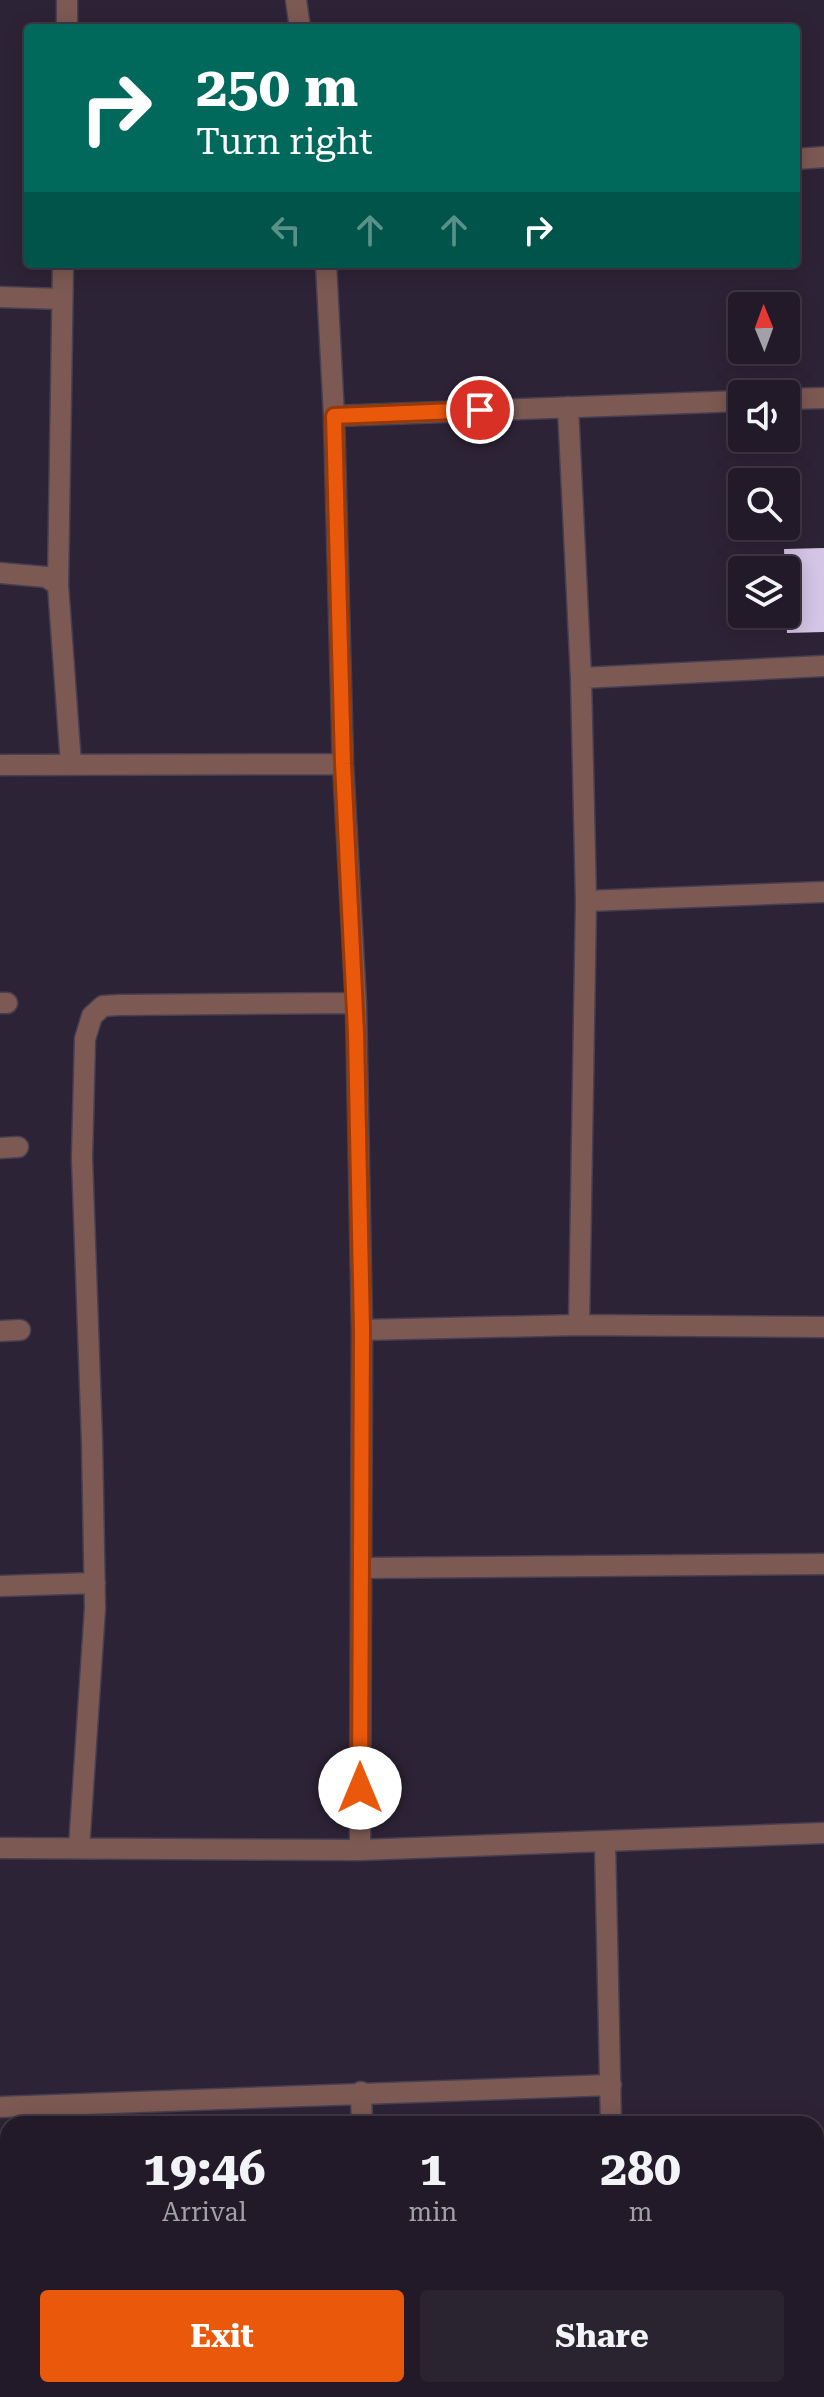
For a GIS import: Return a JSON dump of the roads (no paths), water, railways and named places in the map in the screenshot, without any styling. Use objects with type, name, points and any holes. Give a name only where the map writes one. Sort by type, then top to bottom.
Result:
[{"type":"street","points":[[67,0],[67,24]]},
{"type":"street","points":[[296,0],[299,24]]},
{"type":"street","points":[[800,159],[824,157]]},
{"type":"street","points":[[63,268],[58,585],[71,765]]},
{"type":"street","points":[[326,268],[334,416],[343,764],[356,1003],[362,1330],[360,1850]]},
{"type":"street","points":[[0,297],[62,299]]},
{"type":"street","points":[[800,399],[824,398]]},
{"type":"street","points":[[334,416],[728,401]]},
{"type":"street","points":[[568,407],[581,678],[586,901],[579,1325]]},
{"type":"street","points":[[0,573],[46,577],[58,585]]},
{"type":"street","points":[[581,678],[824,666]]},
{"type":"street","points":[[0,765],[343,764]]},
{"type":"street","points":[[586,901],[824,892]]},
{"type":"street","points":[[79,1848],[95,1583],[82,1158],[85,1039],[92,1016],[103,1006],[119,1005],[356,1003]]},
{"type":"street","points":[[362,1330],[579,1325],[824,1327]]},
{"type":"street","points":[[361,1568],[824,1564]]},
{"type":"street","points":[[0,1586],[95,1583]]},
{"type":"street","points":[[0,1848],[360,1850],[824,1833]]},
{"type":"street","points":[[605,1842],[611,2116]]},
{"type":"street","points":[[0,2107],[611,2085]]},
{"type":"street","points":[[361,2092],[362,2116]]}]
